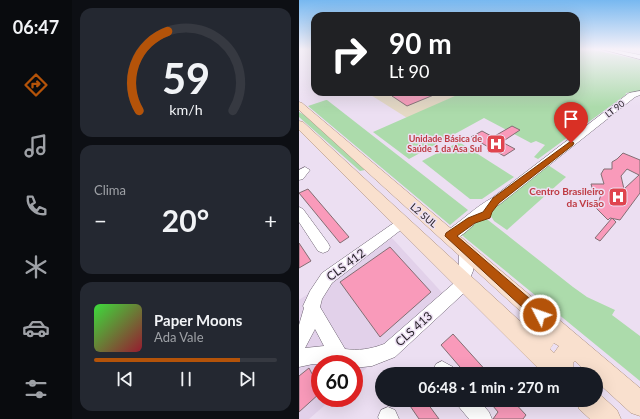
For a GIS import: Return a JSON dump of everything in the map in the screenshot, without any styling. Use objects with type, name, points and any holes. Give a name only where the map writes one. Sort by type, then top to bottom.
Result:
[{"type":"main road","name":"L2 SUL","points":[[299,105],[640,404]]},
{"type":"main road","name":"L2 SUL","points":[[299,124],[554,367]]},
{"type":"main road","points":[[358,180],[368,177],[373,171]]},
{"type":"main road","points":[[369,191],[374,184],[386,182]]},
{"type":"main road","points":[[531,346],[541,343],[546,339],[549,333],[550,324]]},
{"type":"main road","points":[[562,367],[564,356],[569,351],[578,349]]},
{"type":"main road","points":[[595,407],[607,419]]},
{"type":"street","name":"LT 90","points":[[450,236],[633,95],[640,93]]},
{"type":"street","points":[[299,212],[323,247]]},
{"type":"street","name":"CLS 412","points":[[299,342],[308,325],[311,306],[320,287],[327,278],[402,223]]},
{"type":"street","name":"CLS 413","points":[[363,358],[372,357],[389,351],[453,295],[463,281],[467,263],[466,250]]},
{"type":"street","points":[[311,306],[338,355]]},
{"type":"street","name":"CLS 413","points":[[299,358],[311,355]]},
{"type":"street","points":[[472,407],[482,419]]},
{"type":"shaded area","points":[[372,96],[466,96],[412,121]]},
{"type":"shaded area","points":[[392,238],[446,297],[363,371],[363,355],[311,355],[311,407],[323,407],[309,419],[299,419],[299,300]]},
{"type":"green space","points":[[580,69],[640,69],[640,92],[625,93],[627,94],[538,159],[534,157],[545,145],[536,141],[531,143],[484,118],[409,159],[373,132],[455,96],[580,96]]},
{"type":"green space","points":[[326,100],[468,210],[450,225],[308,106]]},
{"type":"green space","points":[[299,112],[306,116],[365,168],[365,170],[360,171],[299,117]]},
{"type":"green space","points":[[459,142],[514,177],[482,199],[470,199],[422,161]]},
{"type":"green space","points":[[545,163],[566,177],[507,230],[494,221],[489,213],[496,201]]},
{"type":"green space","points":[[481,217],[488,220],[587,297],[615,310],[612,315],[640,336],[640,381],[458,232]]},
{"type":"building","points":[[392,96],[431,96],[407,106]]},
{"type":"building","name":"Unidade Básica de Saúde 1 da Asa Sul","points":[[512,126],[520,130],[502,142],[515,149],[504,156],[471,137],[482,131],[493,137]]},
{"type":"building","points":[[623,153],[640,160],[640,193],[620,220],[610,218],[608,220],[596,208],[601,195],[593,191],[591,184],[604,184],[601,174],[604,169],[612,169],[612,162]],"holes":[[[627,169],[639,175],[624,189],[621,176]]]},
{"type":"building","points":[[308,189],[349,237],[340,243],[299,193]]},
{"type":"building","points":[[612,218],[616,222],[600,241],[595,238]]},
{"type":"building","points":[[299,243],[311,261],[299,268]]},
{"type":"building","points":[[390,247],[431,292],[380,337],[340,282]]},
{"type":"building","points":[[453,334],[483,367],[460,367],[441,345]]},
{"type":"building","points":[[309,368],[311,372],[311,401],[299,412],[299,376]]},
{"type":"building","points":[[411,407],[430,407],[439,419],[419,419]]},
{"type":"building","points":[[494,407],[519,407],[526,415],[523,419],[493,419],[498,412]]},
{"type":"place","name":"Unidade Básica de Saúde 1 da Asa Sul","points":[[496,144]]},
{"type":"place","name":"Centro Brasileiro da Visão","points":[[618,197]]},
{"type":"route","points":[[540,315],[450,236],[472,220],[481,216],[487,216],[489,213],[488,211],[496,201],[571,143]]}]
